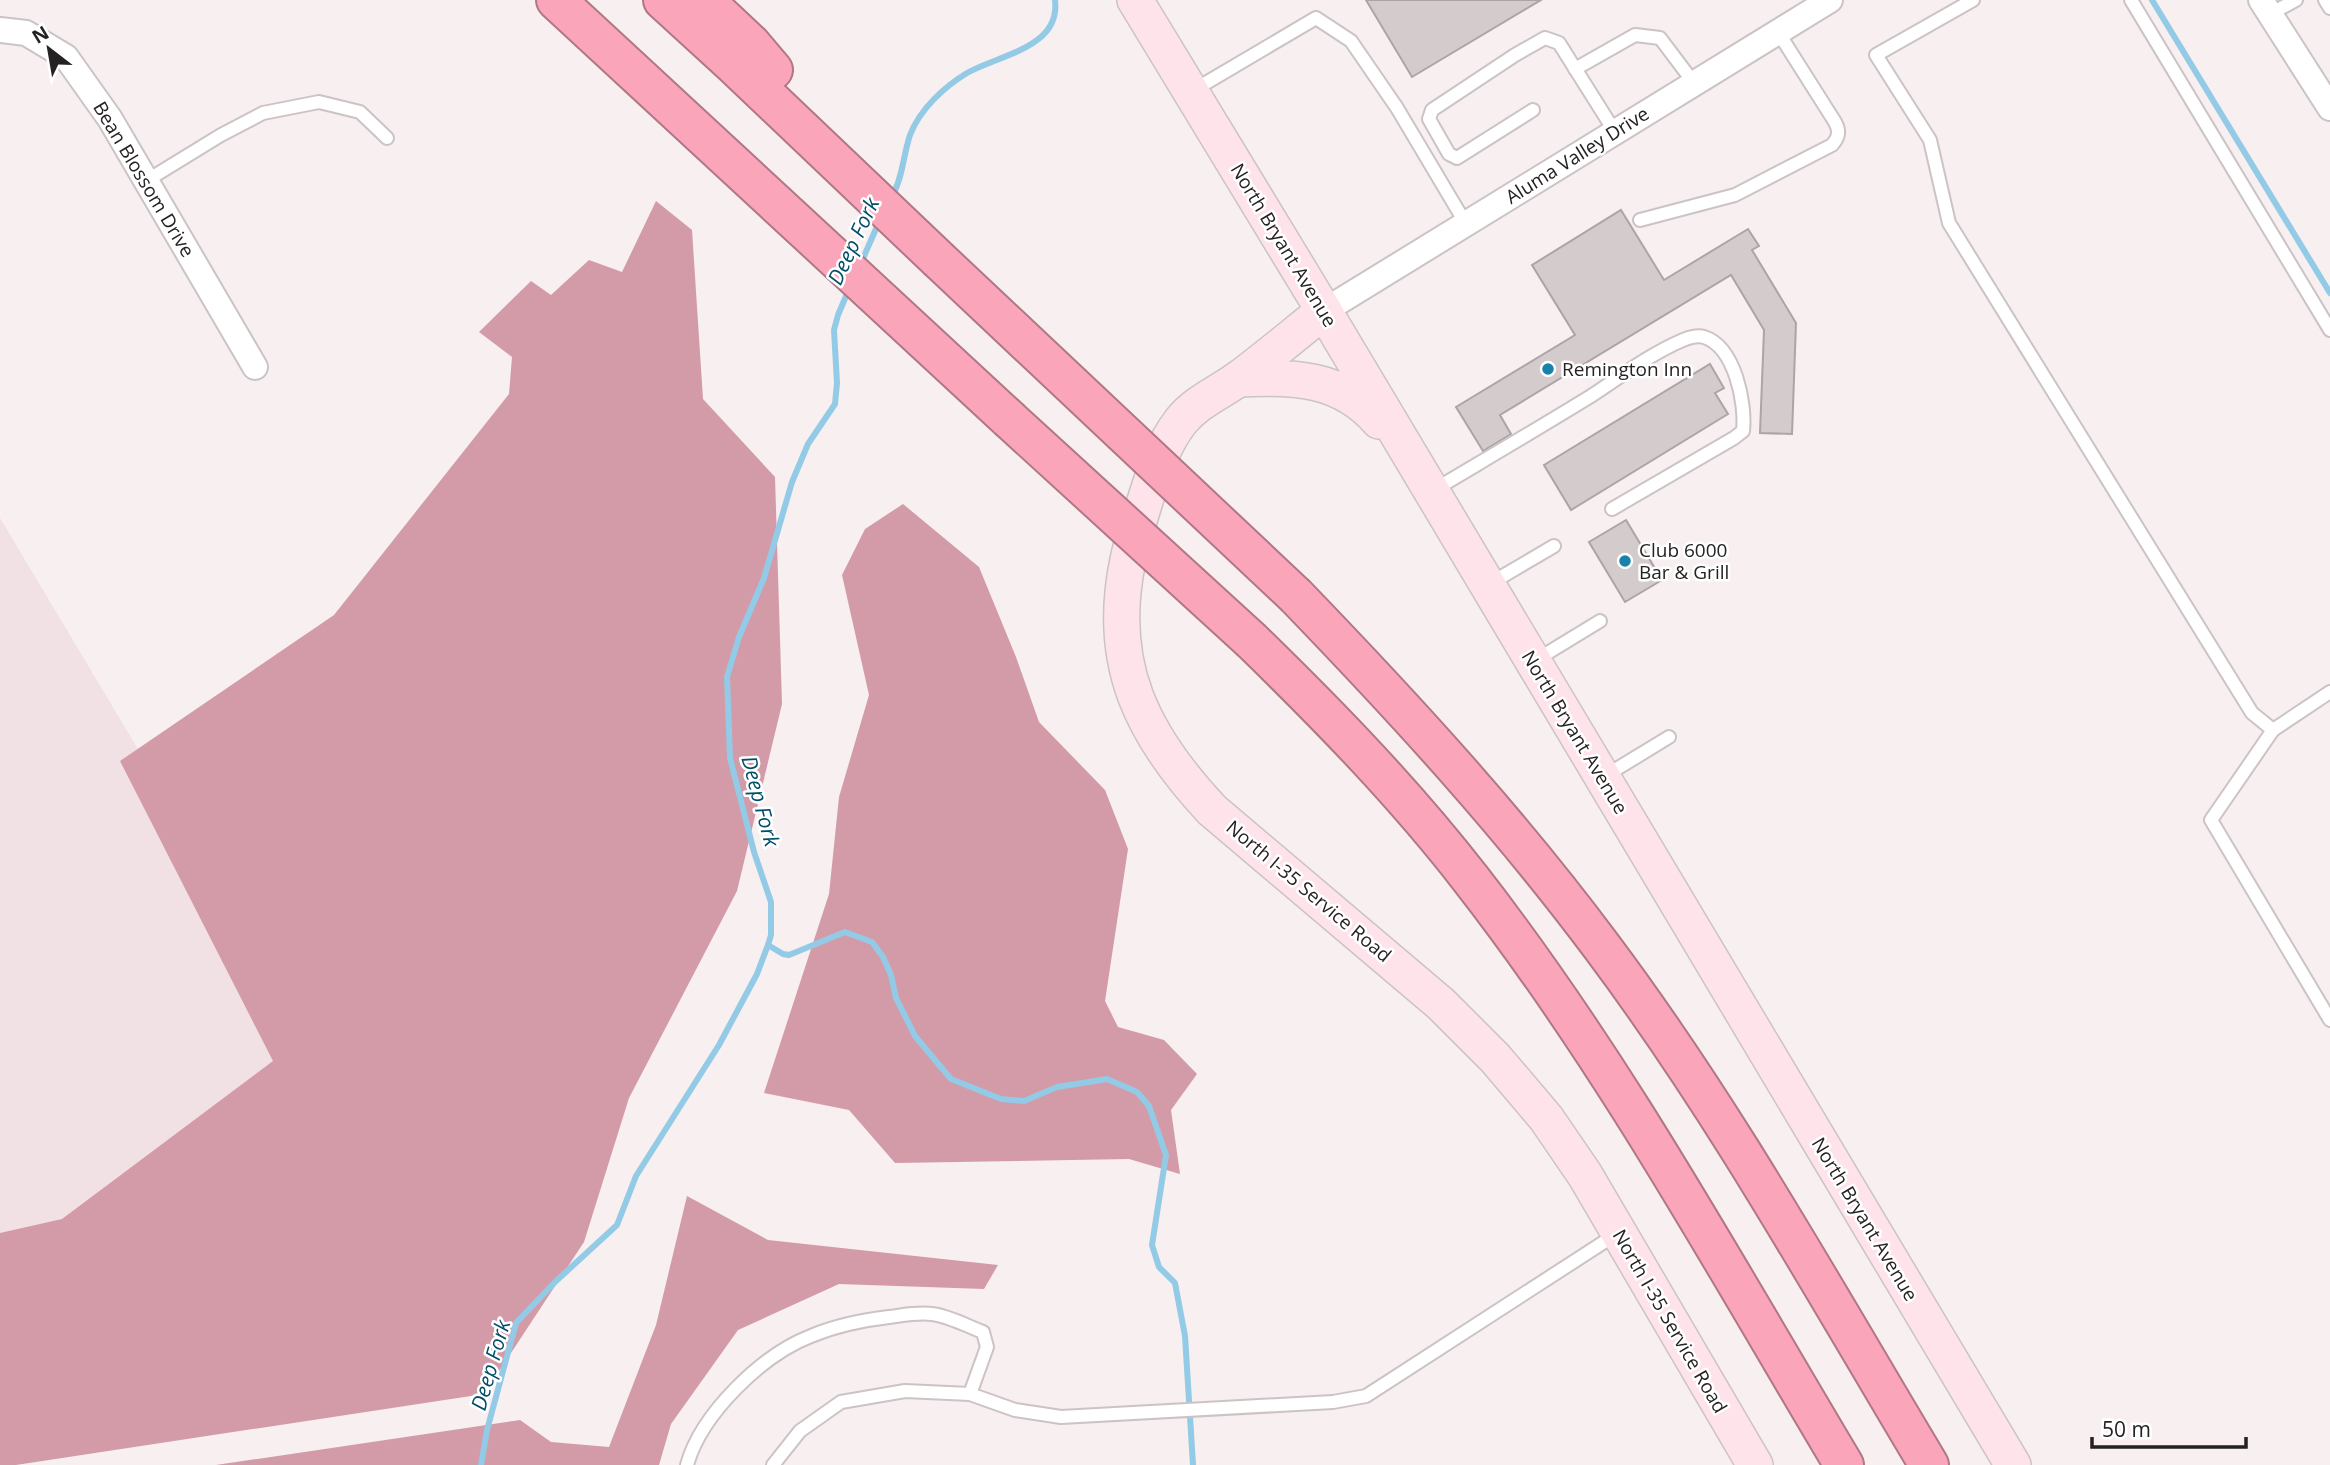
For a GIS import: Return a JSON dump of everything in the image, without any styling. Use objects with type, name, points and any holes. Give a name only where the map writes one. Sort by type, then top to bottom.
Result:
[{"type":"highway","points":[[556,0],[1252,641],[1307,695],[1411,807],[1470,877],[1530,958],[1613,1080],[1844,1465]]},
{"type":"highway","points":[[663,0],[742,54]]},
{"type":"highway","points":[[704,0],[742,54],[938,259],[1296,596],[1451,761],[1530,853],[1603,947],[1670,1041],[1737,1143],[1929,1465]]},
{"type":"main road","name":"North Bryant Avenue","points":[[1143,14],[1324,311],[2013,1465]]},
{"type":"main road","name":"North I-35 Service Road","points":[[1324,311],[1238,379],[1201,402],[1182,420],[1164,446],[1128,558],[1122,598],[1123,638],[1132,690],[1140,712],[1180,776],[1212,810],[1441,1004],[1495,1058],[1546,1118],[1585,1175],[1755,1465]]},
{"type":"main road","points":[[1238,379],[1298,378],[1340,391],[1371,412],[1410,458]]},
{"type":"street","name":"Aluma Valley Drive","points":[[1324,311],[1830,0]]},
{"type":"street","points":[[2265,7],[2330,108]]},
{"type":"street","name":"Bean Blossom Drive","points":[[0,30],[26,33],[66,57],[110,119],[255,367]]},
{"type":"lane","points":[[1973,0],[1876,55],[1930,140],[1949,223],[2252,713],[2273,730]]},
{"type":"lane","points":[[2131,0],[2330,330]]},
{"type":"lane","points":[[2265,7],[2296,0]]},
{"type":"lane","points":[[2325,0],[2330,8]]},
{"type":"lane","points":[[1191,92],[1316,19],[1351,41],[1397,108],[1466,224]]},
{"type":"lane","points":[[1640,220],[1735,195],[1832,145],[1837,139],[1838,129],[1835,122],[1778,32]]},
{"type":"lane","points":[[1575,69],[1635,35],[1648,36],[1660,38],[1694,83]]},
{"type":"lane","points":[[1533,110],[1457,158],[1449,154],[1429,119],[1432,110],[1545,38],[1559,43],[1615,132]]},
{"type":"lane","points":[[146,181],[263,113],[319,102],[360,112],[387,138]]},
{"type":"lane","points":[[1430,492],[1663,350],[1685,339],[1704,337],[1721,349],[1734,371],[1743,411],[1743,431],[1612,509]]},
{"type":"lane","points":[[1486,585],[1554,546]]},
{"type":"lane","points":[[1533,662],[1600,621]]},
{"type":"lane","points":[[2330,692],[2273,730],[2211,820],[2330,1020]]},
{"type":"lane","points":[[1602,778],[1669,737]]},
{"type":"lane","points":[[773,1465],[800,1431],[841,1402],[905,1391],[970,1394],[1015,1410],[1061,1417],[1333,1402],[1366,1396],[1618,1233]]},
{"type":"lane","points":[[687,1465],[697,1440],[721,1406],[750,1376],[779,1352],[809,1336],[840,1326],[916,1313],[935,1314],[983,1332],[988,1347],[970,1394]]},
{"type":"shaded area","points":[[656,201],[692,230],[703,399],[775,477],[782,704],[737,891],[629,1098],[584,1242],[484,1394],[16,1465],[0,1465],[0,1233],[62,1219],[273,1061],[120,761],[334,615],[509,394],[512,357],[479,332],[531,281],[551,295],[589,260],[622,272]]},
{"type":"shaded area","points":[[903,504],[979,567],[1039,722],[1105,790],[1128,849],[1105,1001],[1118,1027],[1164,1040],[1197,1074],[1171,1110],[1180,1174],[1129,1159],[895,1163],[849,1110],[764,1093],[829,894],[839,797],[869,695],[842,575],[865,529]]},
{"type":"shaded area","points":[[0,518],[446,1265],[0,1450]]},
{"type":"shaded area","points":[[687,1196],[768,1240],[998,1265],[984,1289],[839,1284],[738,1330],[671,1424],[659,1465],[216,1465],[520,1420],[551,1442],[609,1447],[656,1325]]},
{"type":"building","points":[[1366,0],[1541,0],[1412,77]]},
{"type":"building","name":"Remington Inn","points":[[1621,210],[1664,280],[1748,229],[1759,246],[1752,250],[1796,323],[1792,434],[1760,433],[1764,330],[1731,275],[1500,415],[1511,434],[1483,451],[1456,407],[1575,335],[1532,265]]},
{"type":"building","name":"Remington Inn","points":[[1710,364],[1724,388],[1715,393],[1728,414],[1571,510],[1544,465]]},
{"type":"building","name":"Club 6000 Bar & Grill","points":[[1626,520],[1662,580],[1625,602],[1589,542]]},
{"type":"waterway","name":"Deep Fork","points":[[892,197],[910,135],[926,108],[941,92],[967,73],[1025,48],[1038,39],[1048,29],[1054,16],[1055,0]]},
{"type":"waterway","points":[[2152,0],[2330,293]]},
{"type":"waterway","name":"Deep Fork","points":[[861,263],[879,222]]},
{"type":"waterway","name":"Deep Fork","points":[[481,1465],[487,1430],[516,1323],[555,1282],[617,1225],[636,1176],[719,1045],[757,974],[768,945],[771,935],[771,902],[754,852],[730,758],[727,677],[739,637],[764,578],[792,482],[808,444],[835,404],[837,383],[834,330],[849,289]]},
{"type":"waterway","points":[[768,945],[789,955],[845,932],[872,942],[883,957],[891,975],[896,998],[915,1036],[951,1079],[1001,1099],[1024,1101],[1057,1087],[1107,1079],[1137,1092],[1149,1106],[1166,1155],[1152,1245],[1159,1267],[1175,1283],[1185,1336],[1193,1465]]},
{"type":"place","name":"Remington Inn","points":[[1548,369]]},
{"type":"place","name":"Club 6000 Bar & Grill","points":[[1625,561]]}]
